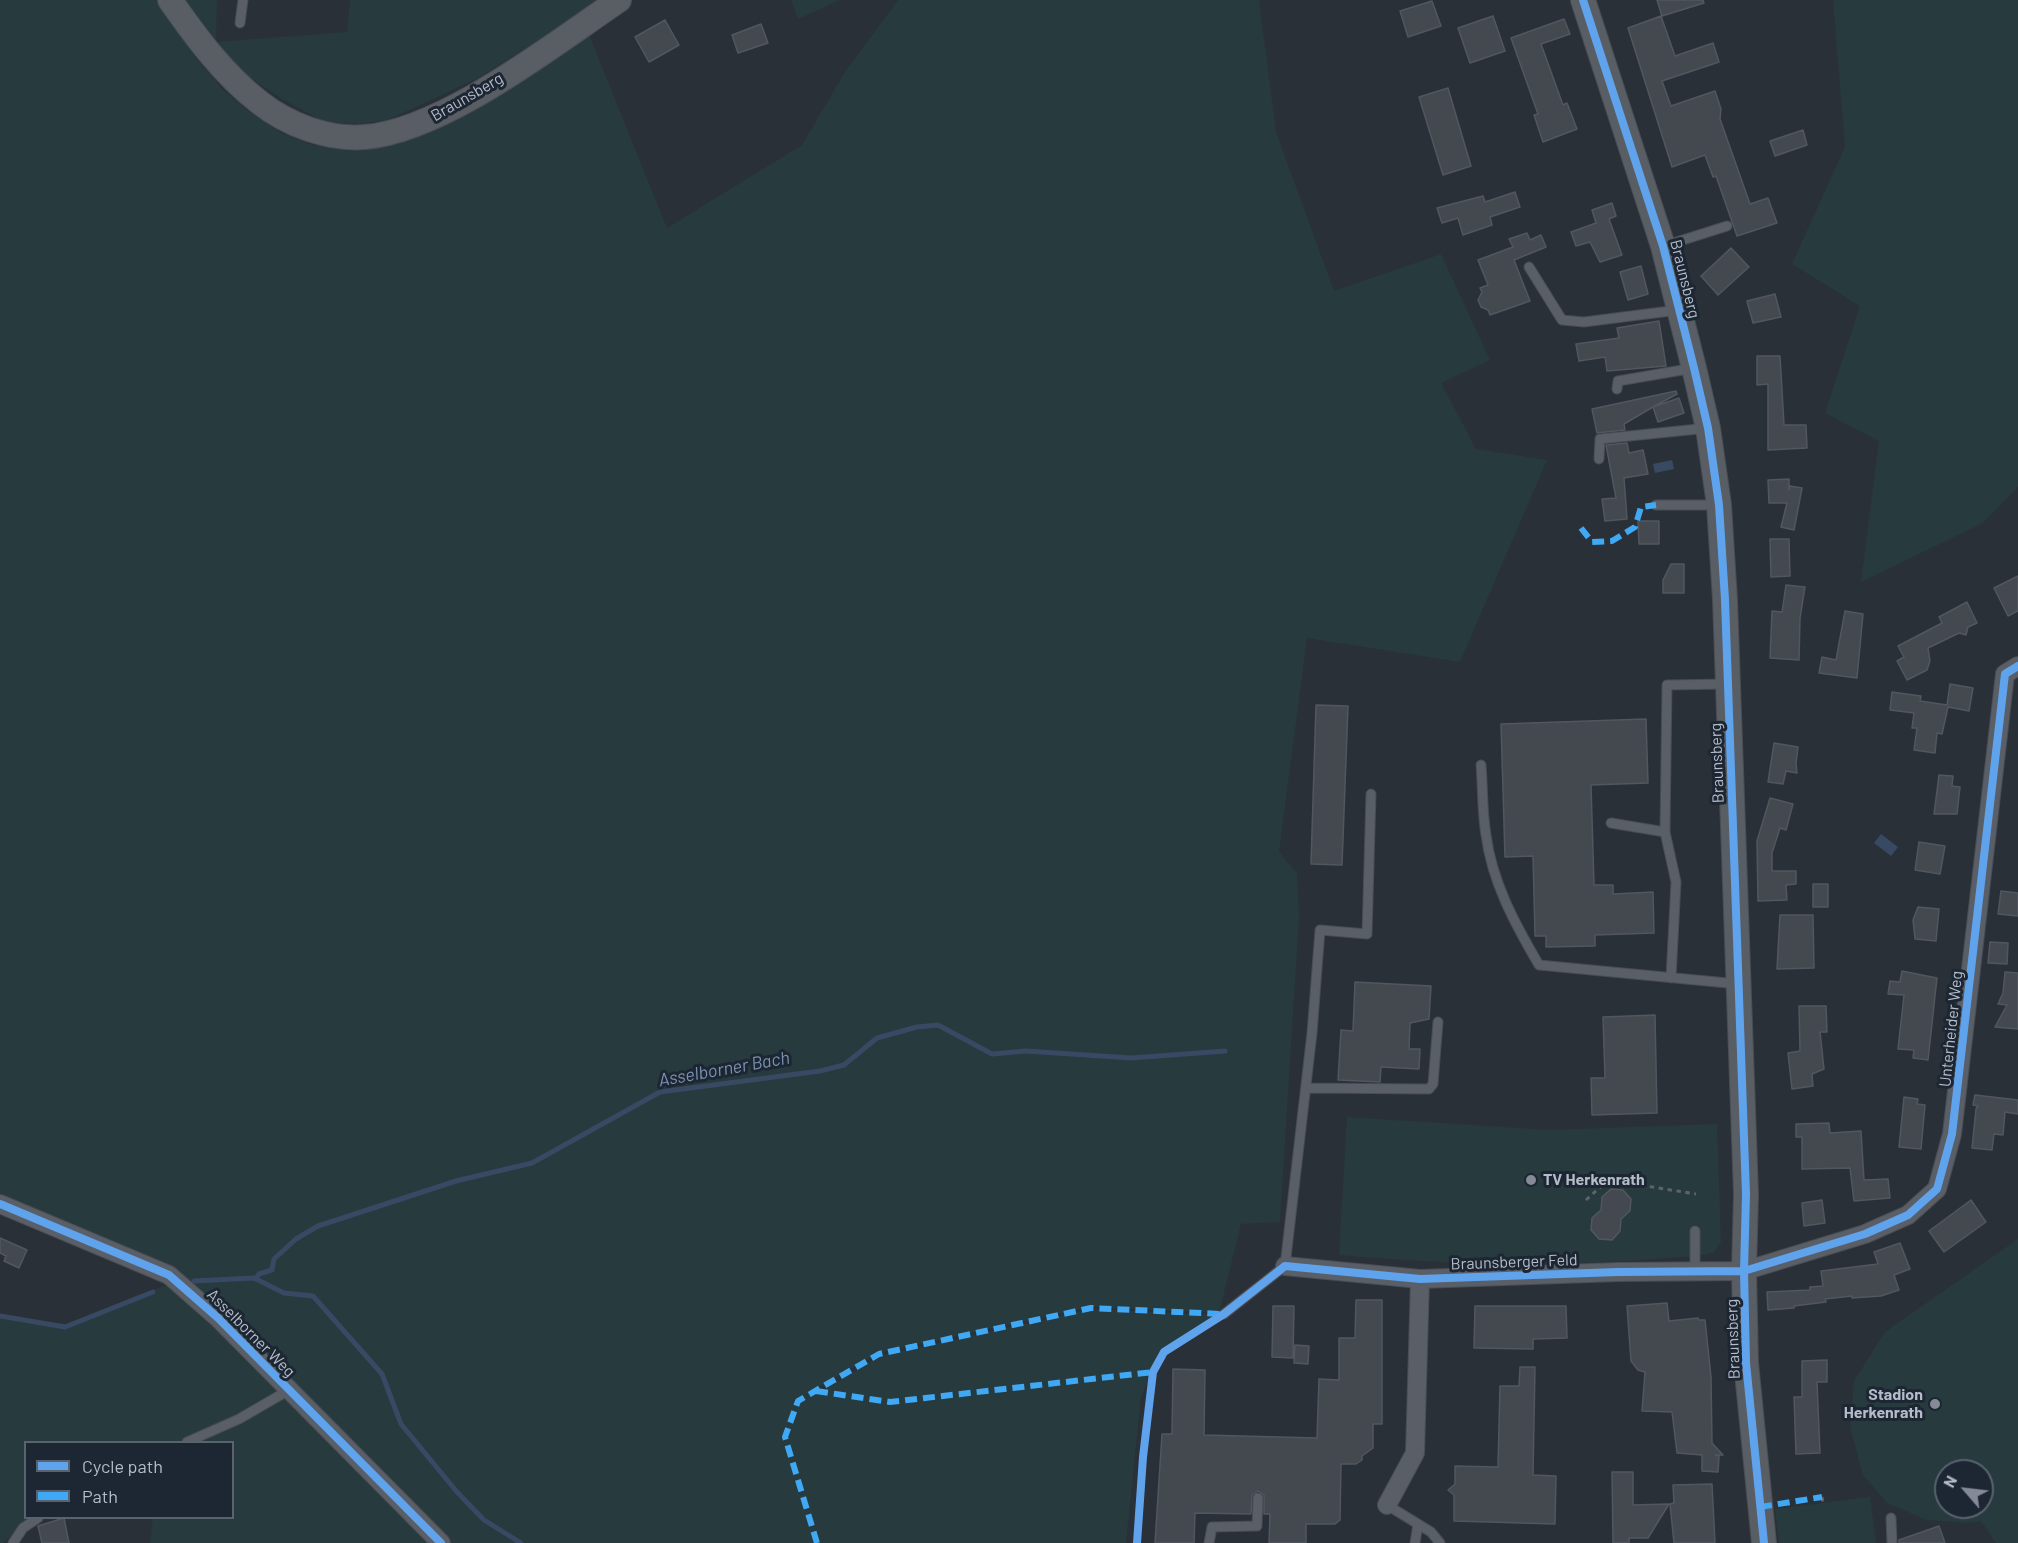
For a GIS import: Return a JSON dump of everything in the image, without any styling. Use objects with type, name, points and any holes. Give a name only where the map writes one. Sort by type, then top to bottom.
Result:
[{"type":"main road","name":"Braunsberg","points":[[170,0],[211,57],[261,104],[290,122],[319,132],[365,137],[389,133],[433,117],[475,94],[619,0]]},
{"type":"main road","name":"Braunsberg","points":[[1583,0],[1663,246],[1708,428],[1719,505],[1728,684],[1746,1194],[1744,1271],[1746,1363],[1764,1543]]},
{"type":"street","name":"Unterheider Weg","points":[[1744,1271],[1865,1234],[1908,1215],[1937,1189],[1952,1134],[1963,1052],[2005,674],[2018,666]]},
{"type":"street","name":"Asselborner Weg","points":[[0,1204],[169,1275],[218,1318],[441,1543]]},
{"type":"street","name":"Braunsberger Feld","points":[[1285,1266],[1420,1279],[1744,1271]]},
{"type":"street","points":[[1387,1505],[1415,1453],[1420,1279]]},
{"type":"lane","points":[[240,23],[243,0]]},
{"type":"lane","points":[[1663,246],[1727,226]]},
{"type":"lane","points":[[1529,267],[1562,321],[1584,322],[1678,310]]},
{"type":"lane","points":[[1617,389],[1618,381],[1694,368]]},
{"type":"lane","points":[[1599,459],[1600,439],[1708,428]]},
{"type":"lane","points":[[1656,505],[1719,505]]},
{"type":"lane","points":[[1671,978],[1676,882],[1665,832],[1667,685],[1728,684]]},
{"type":"lane","points":[[1481,765],[1486,835],[1493,868],[1511,917],[1539,964],[1738,984]]},
{"type":"lane","points":[[1224,1314],[1285,1266],[1306,1088],[1320,930],[1367,934],[1371,794]]},
{"type":"lane","points":[[1611,823],[1665,832]]},
{"type":"lane","points":[[1306,1088],[1429,1089],[1433,1084],[1438,1022]]},
{"type":"lane","points":[[1695,1231],[1695,1271]]},
{"type":"lane","points":[[191,1441],[239,1419],[289,1390]]},
{"type":"lane","points":[[1209,1543],[1212,1527],[1257,1526],[1258,1498]]},
{"type":"lane","points":[[1387,1505],[1431,1532],[1440,1543]]},
{"type":"lane","points":[[1891,1518],[1892,1543]]},
{"type":"lane","points":[[13,1543],[23,1528],[36,1519]]},
{"type":"lane","points":[[1414,1543],[1418,1524]]},
{"type":"path","points":[[1586,1200],[1608,1180],[1696,1194]]},
{"type":"path","points":[[1822,1497],[1823,1503]]},
{"type":"green space","points":[[0,0],[157,0],[197,59],[222,89],[247,110],[283,134],[315,146],[397,144],[457,117],[587,30],[667,228],[802,145],[845,72],[898,0],[1259,0],[1276,132],[1334,291],[1441,254],[1490,360],[1441,383],[1476,449],[1547,460],[1460,662],[1307,638],[1279,852],[1297,873],[1299,917],[1280,1222],[1241,1224],[1219,1313],[1090,1307],[879,1353],[819,1387],[819,1393],[880,1356],[1092,1309],[1219,1315],[1161,1353],[1141,1397],[1126,1543],[446,1543],[195,1289],[0,1198]]},
{"type":"green space","points":[[185,0],[217,0],[216,40]]},
{"type":"green space","points":[[350,0],[603,0],[476,79],[388,120],[360,124],[324,122],[282,99],[239,70],[217,42],[347,32]]},
{"type":"green space","points":[[791,0],[840,0],[798,19]]},
{"type":"green space","points":[[1833,0],[2018,0],[2018,487],[1983,523],[1861,582],[1879,441],[1825,413],[1860,306],[1792,264],[1845,147]]},
{"type":"green space","name":"TV Herkenrath","points":[[1347,1117],[1549,1130],[1717,1124],[1721,1242],[1714,1252],[1704,1255],[1612,1262],[1476,1263],[1339,1255]]},
{"type":"green space","name":"Stadion Herkenrath","points":[[2018,1239],[2018,1543],[1996,1543],[1981,1521],[1969,1523],[1927,1520],[1887,1503],[1863,1475],[1850,1427],[1854,1381],[1885,1332]]},
{"type":"green space","points":[[172,1283],[284,1391],[238,1416],[182,1441],[24,1441],[24,1519],[30,1519],[3,1543],[0,1543],[0,1317],[66,1324]]},
{"type":"green space","points":[[288,1394],[435,1543],[150,1543],[153,1519],[234,1519],[234,1441],[196,1441]]},
{"type":"green space","points":[[1870,1497],[1876,1543],[1779,1543],[1775,1509]]},
{"type":"water","points":[[1672,460],[1674,469],[1655,473],[1653,464]]},
{"type":"water","points":[[1881,834],[1898,847],[1891,856],[1874,843]]},
{"type":"building","points":[[1657,0],[1703,0],[1704,3],[1662,16]]},
{"type":"building","points":[[1432,1],[1441,26],[1408,37],[1400,11]]},
{"type":"building","points":[[1493,16],[1505,51],[1470,63],[1458,28]]},
{"type":"building","points":[[1661,16],[1675,56],[1713,43],[1719,62],[1662,81],[1671,106],[1715,91],[1721,109],[1720,119],[1750,204],[1768,198],[1777,223],[1737,236],[1716,176],[1713,177],[1705,155],[1672,167],[1628,28]]},
{"type":"building","points":[[1564,19],[1570,34],[1541,44],[1563,105],[1567,103],[1577,129],[1543,142],[1534,115],[1538,114],[1511,38]]},
{"type":"building","points":[[665,20],[679,45],[649,62],[635,37]]},
{"type":"building","points":[[761,24],[768,43],[738,53],[732,35]]},
{"type":"building","points":[[1448,88],[1471,166],[1443,175],[1419,97]]},
{"type":"building","points":[[1803,130],[1807,145],[1775,156],[1770,141]]},
{"type":"building","points":[[1515,192],[1520,207],[1490,217],[1492,225],[1463,235],[1458,218],[1442,223],[1437,208],[1483,196],[1485,202]]},
{"type":"building","points":[[1612,203],[1616,216],[1609,219],[1622,255],[1600,262],[1590,242],[1576,246],[1571,232],[1596,223],[1592,210]]},
{"type":"building","points":[[1527,233],[1530,240],[1541,235],[1546,247],[1514,260],[1530,301],[1490,315],[1488,310],[1481,307],[1478,300],[1482,292],[1480,288],[1488,285],[1478,260],[1513,247],[1509,239]]},
{"type":"building","points":[[1731,248],[1749,267],[1718,295],[1701,276]]},
{"type":"building","points":[[1641,266],[1648,294],[1628,300],[1620,272]]},
{"type":"building","points":[[1775,294],[1781,317],[1753,323],[1747,301]]},
{"type":"building","points":[[1659,321],[1666,366],[1607,371],[1605,357],[1579,361],[1576,344],[1619,338],[1617,328]]},
{"type":"building","points":[[1757,356],[1780,356],[1784,425],[1806,425],[1807,448],[1768,450],[1768,384],[1757,385]]},
{"type":"building","points":[[1676,391],[1677,394],[1624,424],[1625,430],[1597,433],[1592,409]]},
{"type":"building","points":[[1679,398],[1684,413],[1658,422],[1653,407]]},
{"type":"building","points":[[1627,443],[1629,453],[1643,450],[1648,474],[1624,478],[1627,519],[1605,521],[1602,499],[1616,498],[1606,445]]},
{"type":"building","points":[[1789,479],[1789,490],[1790,486],[1802,488],[1794,530],[1781,527],[1787,503],[1769,503],[1768,480]]},
{"type":"building","points":[[1638,521],[1659,521],[1659,544],[1639,544]]},
{"type":"building","points":[[1770,539],[1789,539],[1790,576],[1771,577]]},
{"type":"building","points":[[1671,564],[1684,564],[1684,593],[1663,593],[1663,580]]},
{"type":"building","points":[[2018,576],[2018,611],[2008,616],[1994,588]]},
{"type":"building","points":[[1786,585],[1805,587],[1800,618],[1799,660],[1770,658],[1772,611],[1782,612]]},
{"type":"building","points":[[1967,602],[1977,623],[1968,627],[1966,635],[1959,633],[1928,648],[1930,661],[1927,670],[1907,680],[1897,661],[1904,657],[1898,646],[1942,623],[1939,617]]},
{"type":"building","points":[[1845,611],[1863,614],[1857,678],[1819,673],[1822,657],[1836,660]]},
{"type":"building","points":[[1950,684],[1973,688],[1969,711],[1948,707],[1942,734],[1937,733],[1935,753],[1914,750],[1917,728],[1912,728],[1914,713],[1890,710],[1892,692],[1921,696],[1920,701],[1947,705]]},
{"type":"building","points":[[1316,705],[1348,706],[1342,865],[1311,864]]},
{"type":"building","points":[[1646,719],[1648,783],[1591,785],[1594,885],[1613,885],[1613,894],[1653,892],[1654,933],[1595,935],[1595,946],[1546,947],[1546,936],[1535,936],[1533,856],[1505,857],[1501,724]]},
{"type":"building","points":[[1774,743],[1798,747],[1797,773],[1786,771],[1783,784],[1768,782]]},
{"type":"building","points":[[1939,775],[1953,776],[1952,786],[1960,787],[1957,814],[1934,814]]},
{"type":"building","points":[[1770,798],[1793,804],[1786,830],[1780,828],[1772,853],[1772,871],[1796,871],[1796,884],[1786,885],[1787,900],[1758,901],[1757,841]]},
{"type":"building","points":[[1919,842],[1945,846],[1940,874],[1915,870]]},
{"type":"building","points":[[1813,884],[1828,884],[1828,907],[1813,907]]},
{"type":"building","points":[[2001,891],[2018,893],[2018,916],[1998,914]]},
{"type":"building","points":[[1918,907],[1939,909],[1936,941],[1915,939],[1913,920]]},
{"type":"building","points":[[1780,915],[1813,915],[1814,968],[1777,969]]},
{"type":"building","points":[[1990,942],[2008,943],[2007,964],[1988,963]]},
{"type":"building","points":[[1902,971],[1937,978],[1928,1060],[1913,1058],[1914,1050],[1898,1049],[1904,995],[1888,994],[1890,981],[1900,982]]},
{"type":"building","points":[[2005,972],[2018,973],[2018,1029],[1995,1027],[2007,1005],[1998,1004],[2003,993]]},
{"type":"building","points":[[1355,982],[1431,986],[1429,1019],[1410,1023],[1409,1049],[1420,1049],[1419,1069],[1381,1067],[1380,1082],[1338,1080],[1341,1030],[1353,1031]]},
{"type":"building","points":[[1799,1006],[1826,1006],[1827,1032],[1820,1032],[1824,1069],[1812,1074],[1813,1086],[1792,1089],[1788,1053],[1800,1051]]},
{"type":"building","points":[[1655,1015],[1657,1113],[1592,1115],[1591,1078],[1605,1078],[1603,1017]]},
{"type":"building","points":[[1975,1095],[2018,1100],[2018,1114],[2005,1112],[2003,1135],[1994,1134],[1992,1150],[1972,1148],[1978,1106],[1973,1105]]},
{"type":"building","points":[[1904,1097],[1918,1099],[1917,1104],[1925,1105],[1921,1149],[1899,1147]]},
{"type":"building","points":[[1829,1123],[1830,1133],[1861,1131],[1864,1180],[1888,1179],[1890,1198],[1854,1201],[1850,1168],[1802,1169],[1802,1137],[1796,1137],[1796,1124]]},
{"type":"building","points":[[1611,1189],[1623,1190],[1631,1199],[1630,1211],[1621,1219],[1620,1231],[1612,1240],[1599,1239],[1591,1230],[1592,1218],[1601,1210],[1602,1197]]},
{"type":"building","points":[[1822,1200],[1825,1223],[1804,1226],[1802,1203]]},
{"type":"building","points":[[1971,1200],[1986,1222],[1944,1252],[1929,1231]]},
{"type":"building","points":[[0,1238],[27,1250],[19,1268],[4,1261],[6,1256],[0,1253]]},
{"type":"building","points":[[1900,1243],[1910,1269],[1894,1275],[1899,1290],[1881,1296],[1825,1299],[1826,1302],[1768,1310],[1767,1292],[1810,1290],[1810,1287],[1823,1286],[1821,1271],[1878,1264],[1874,1252]]},
{"type":"building","points":[[1356,1300],[1382,1300],[1382,1424],[1373,1424],[1373,1448],[1362,1456],[1362,1460],[1356,1464],[1341,1464],[1340,1520],[1335,1524],[1306,1524],[1306,1543],[1269,1543],[1270,1514],[1264,1514],[1264,1495],[1258,1491],[1252,1495],[1251,1514],[1195,1513],[1194,1543],[1155,1543],[1162,1434],[1172,1434],[1173,1369],[1205,1370],[1204,1435],[1317,1438],[1319,1379],[1339,1380],[1339,1338],[1355,1338]]},
{"type":"building","points":[[1667,1303],[1669,1321],[1698,1318],[1705,1320],[1711,1377],[1712,1443],[1723,1455],[1715,1455],[1719,1456],[1718,1472],[1702,1471],[1702,1455],[1677,1453],[1672,1412],[1642,1411],[1645,1372],[1638,1370],[1631,1361],[1627,1306]]},
{"type":"building","points":[[1273,1306],[1294,1306],[1293,1358],[1272,1357]]},
{"type":"building","points":[[1475,1306],[1566,1306],[1567,1338],[1533,1339],[1533,1349],[1474,1348]]},
{"type":"building","points":[[1295,1345],[1309,1346],[1308,1364],[1294,1363]]},
{"type":"building","points":[[1827,1360],[1827,1382],[1817,1382],[1820,1453],[1796,1454],[1794,1397],[1802,1397],[1802,1361]]},
{"type":"building","points":[[1520,1367],[1535,1367],[1533,1475],[1556,1476],[1555,1524],[1454,1521],[1454,1495],[1448,1490],[1455,1484],[1455,1466],[1498,1467],[1500,1386],[1519,1386]]},
{"type":"building","points":[[1612,1472],[1633,1472],[1633,1505],[1669,1504],[1648,1538],[1629,1538],[1629,1543],[1613,1543]]},
{"type":"building","points":[[1712,1484],[1715,1543],[1674,1543],[1670,1504],[1674,1503],[1673,1485]]},
{"type":"building","points":[[64,1519],[69,1543],[42,1543],[38,1526]]},
{"type":"building","points":[[1939,1526],[1945,1543],[1899,1543],[1899,1540]]},
{"type":"waterway","name":"Asselborner Bach","points":[[256,1278],[259,1274],[272,1270],[274,1259],[296,1239],[318,1226],[456,1181],[532,1163],[660,1092],[820,1071],[844,1065],[877,1038],[917,1027],[938,1025],[992,1054],[1026,1051],[1131,1058],[1225,1051]]},
{"type":"waterway","name":"Asselborner Bach","points":[[194,1281],[254,1278],[284,1293],[313,1296],[382,1374],[401,1424],[457,1492],[484,1520],[521,1543]]},
{"type":"waterway","name":"Asselborner Bach","points":[[0,1316],[65,1327],[153,1292]]},
{"type":"marked path","points":[[1581,528],[1592,542],[1612,541],[1635,527],[1641,507],[1656,505]]},
{"type":"marked path","points":[[817,1543],[785,1437],[798,1401],[879,1354],[1091,1308],[1221,1314]]},
{"type":"marked path","points":[[816,1391],[890,1402],[1153,1372]]},
{"type":"marked path","points":[[1760,1507],[1822,1497]]},
{"type":"cycle path","points":[[1583,0],[1663,246],[1708,428],[1719,505],[1725,600],[1746,1194],[1744,1271],[1746,1363],[1764,1543]]},
{"type":"cycle path","points":[[1137,1543],[1143,1457],[1153,1372],[1164,1352],[1224,1314],[1285,1266],[1420,1279],[1618,1272],[1744,1271],[1865,1234],[1908,1215],[1937,1189],[1952,1134],[2005,674],[2018,666]]},
{"type":"cycle path","points":[[0,1204],[169,1275],[218,1318],[441,1543]]},
{"type":"place","name":"TV Herkenrath","points":[[1531,1180]]},
{"type":"place","name":"Stadion Herkenrath","points":[[1935,1404]]}]
